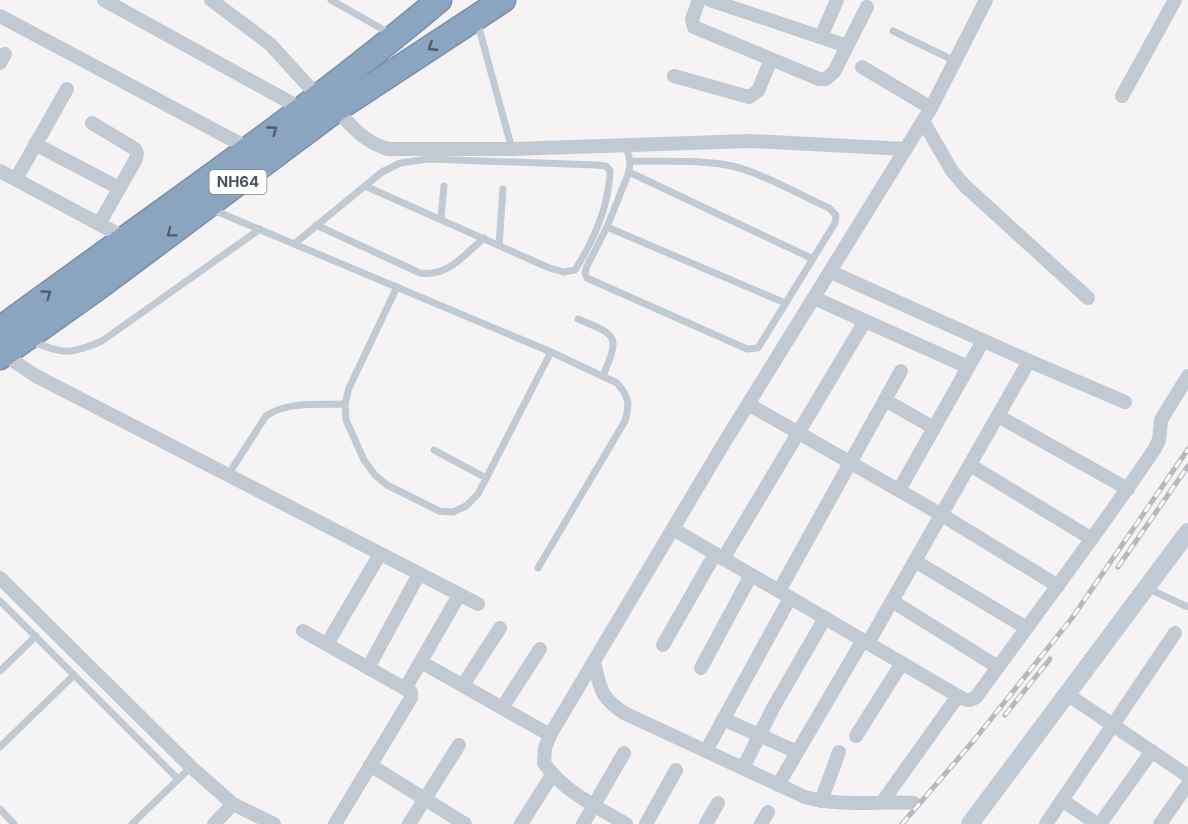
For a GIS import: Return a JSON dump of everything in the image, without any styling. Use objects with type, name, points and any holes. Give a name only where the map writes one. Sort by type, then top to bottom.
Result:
[{"type":"highway","name":"NH64","points":[[1,354],[27,338],[131,248],[322,107],[439,0]]},
{"type":"highway","name":"NH64","points":[[193,202],[248,148],[476,18],[503,0]]},
{"type":"highway","name":"NH64","points":[[0,329],[131,248]]},
{"type":"main road","points":[[970,824],[1188,532]]},
{"type":"street","points":[[104,0],[322,107],[375,145],[388,149],[512,149],[750,141],[906,149]]},
{"type":"street","points":[[211,0],[270,44],[322,107]]},
{"type":"street","points":[[699,0],[692,19],[694,27],[819,79],[826,79],[834,72],[867,7]]},
{"type":"street","points":[[710,0],[847,46]]},
{"type":"street","points":[[821,38],[837,0]]},
{"type":"street","points":[[626,824],[565,788],[552,775],[544,763],[545,748],[550,735],[748,404],[923,122],[986,0]]},
{"type":"street","points":[[1122,96],[1175,0]]},
{"type":"street","points":[[0,16],[248,148]]},
{"type":"street","points":[[674,76],[749,97],[758,91],[771,59]]},
{"type":"street","points":[[862,67],[931,108]]},
{"type":"street","points":[[16,179],[67,89]]},
{"type":"street","points":[[923,122],[952,171],[965,186],[1088,298]]},
{"type":"street","points":[[92,123],[135,149],[137,154],[99,224]]},
{"type":"street","points":[[35,144],[119,188]]},
{"type":"street","points":[[0,171],[99,224],[131,248]]},
{"type":"street","points":[[831,272],[1125,402]]},
{"type":"street","points":[[814,298],[968,367]]},
{"type":"street","points":[[663,645],[798,432],[865,321]]},
{"type":"street","points":[[898,490],[983,341]]},
{"type":"street","points":[[1,354],[36,376],[478,604]]},
{"type":"street","points":[[778,785],[892,601],[1029,361]]},
{"type":"street","points":[[706,751],[850,462],[901,371]]},
{"type":"street","points":[[673,529],[966,700],[976,697],[1128,489],[1154,450],[1159,440],[1161,420],[1188,376]]},
{"type":"street","points":[[885,400],[934,428]]},
{"type":"street","points":[[748,404],[942,515],[1058,586]]},
{"type":"street","points":[[998,416],[1128,489]]},
{"type":"street","points":[[970,465],[1092,539]]},
{"type":"street","points":[[327,644],[380,554]]},
{"type":"street","points":[[915,561],[1025,627]]},
{"type":"street","points":[[368,668],[419,574]]},
{"type":"street","points":[[701,668],[751,575]]},
{"type":"street","points":[[0,578],[191,767],[233,804],[274,824]]},
{"type":"street","points":[[405,688],[459,595]]},
{"type":"street","points":[[892,601],[998,667]]},
{"type":"street","points":[[742,768],[825,618]]},
{"type":"street","points":[[463,685],[500,627]]},
{"type":"street","points":[[303,631],[411,692],[411,698],[335,824]]},
{"type":"street","points":[[1046,824],[1175,633]]},
{"type":"street","points":[[502,708],[540,649]]},
{"type":"street","points":[[421,662],[550,735]]},
{"type":"street","points":[[594,662],[600,690],[609,703],[624,713],[805,797],[821,801],[914,803]]},
{"type":"street","points":[[856,736],[902,663]]},
{"type":"street","points":[[1067,693],[1187,775],[1160,824]]},
{"type":"street","points":[[883,801],[958,696]]},
{"type":"street","points":[[723,719],[797,752]]},
{"type":"street","points":[[409,824],[459,745]]},
{"type":"street","points":[[1062,800],[1098,824],[1152,751]]},
{"type":"street","points":[[821,801],[839,752]]},
{"type":"street","points":[[583,824],[624,753]]},
{"type":"street","points":[[370,765],[465,824]]},
{"type":"street","points":[[646,824],[675,770]]},
{"type":"street","points":[[521,824],[552,775]]},
{"type":"street","points":[[706,824],[718,803]]},
{"type":"street","points":[[214,824],[233,804]]},
{"type":"street","points":[[761,824],[768,812]]},
{"type":"lane","points":[[331,0],[396,37]]},
{"type":"lane","points":[[476,18],[512,149]]},
{"type":"lane","points":[[893,31],[955,61]]},
{"type":"lane","points":[[626,145],[630,161],[629,172],[607,227],[587,266],[585,273],[587,278],[747,349],[758,348],[836,223],[836,214],[829,208],[748,171],[731,166],[630,161]]},
{"type":"lane","points":[[294,244],[382,172],[400,164],[428,159],[596,165],[606,166],[610,171],[610,190],[588,250],[575,270],[563,272],[365,186]]},
{"type":"lane","points":[[629,172],[813,259]]},
{"type":"lane","points":[[441,218],[444,186]]},
{"type":"lane","points":[[499,245],[503,189]]},
{"type":"lane","points":[[193,202],[551,352],[617,383],[624,392],[629,405],[626,421],[538,568]]},
{"type":"lane","points":[[316,225],[420,273],[431,274],[445,271],[483,238]]},
{"type":"lane","points":[[607,227],[785,303]]},
{"type":"lane","points":[[27,338],[62,352],[80,351],[102,341],[260,229]]},
{"type":"lane","points":[[397,287],[349,388],[345,404],[346,420],[364,460],[375,475],[387,485],[439,511],[453,512],[466,506],[478,494],[551,352]]},
{"type":"lane","points":[[578,319],[606,331],[613,337],[614,348],[603,376]]},
{"type":"lane","points":[[228,475],[266,416],[275,410],[287,407],[345,404]]},
{"type":"lane","points":[[434,450],[486,478]]},
{"type":"lane","points":[[1146,588],[1188,607]]},
{"type":"lane","points":[[0,601],[178,779]]},
{"type":"lane","points":[[0,671],[36,636]]},
{"type":"lane","points":[[0,747],[74,675]]},
{"type":"lane","points":[[132,824],[191,767]]},
{"type":"lane","points":[[0,809],[14,824]]},
{"type":"railway","points":[[902,824],[975,739],[1072,618],[1188,449]]},
{"type":"railway","points":[[1118,567],[1188,466]]},
{"type":"railway","points":[[1005,715],[1050,659]]}]
